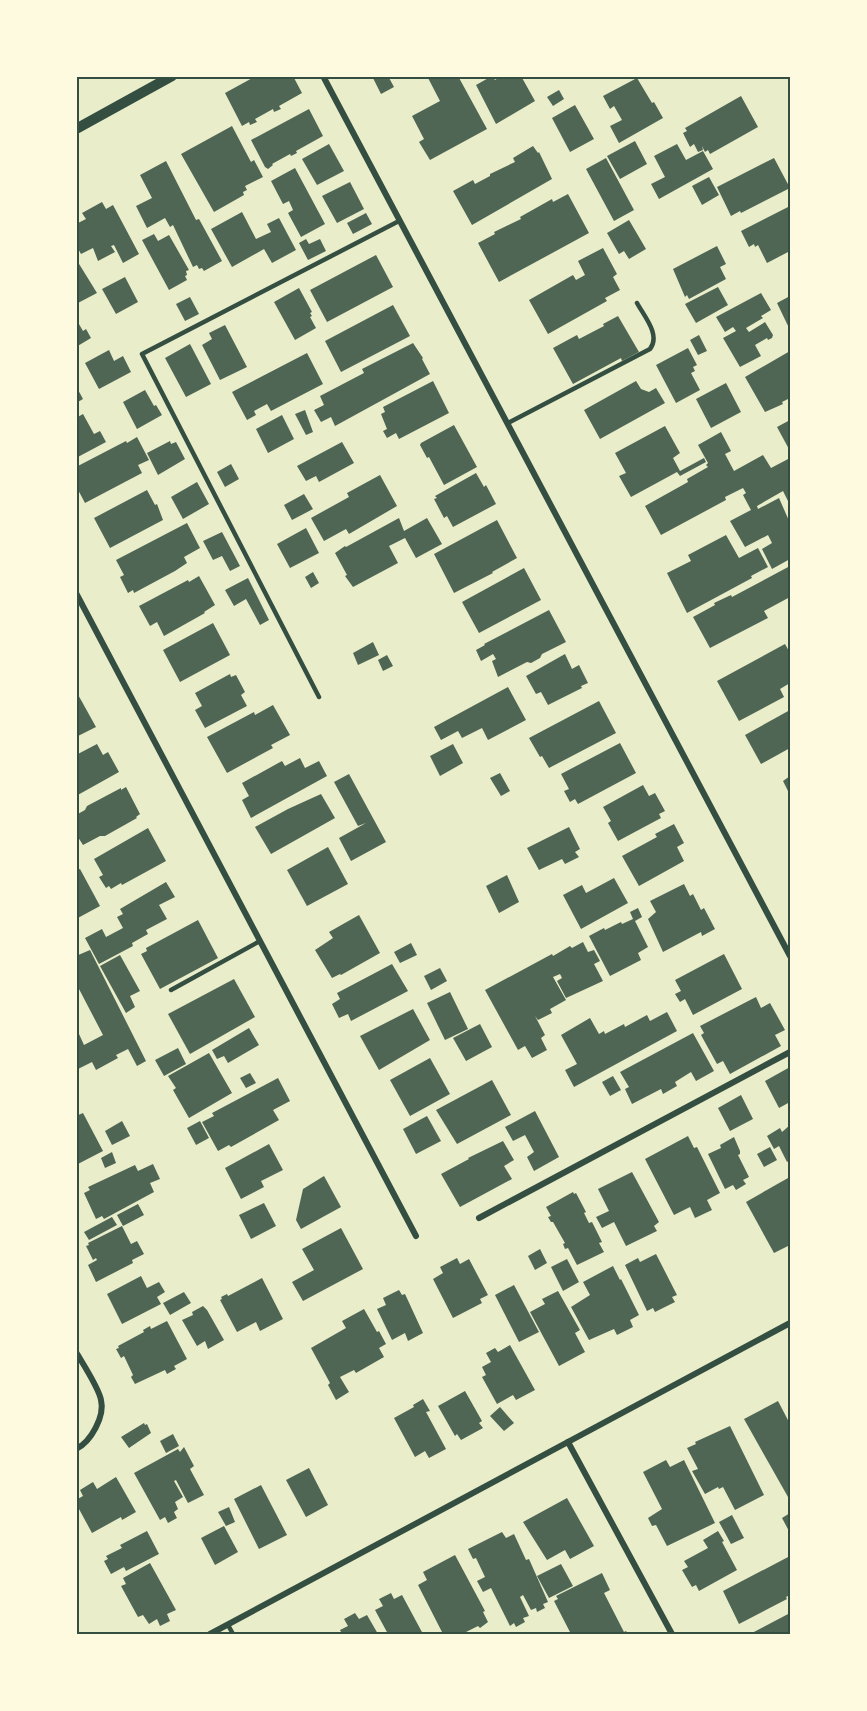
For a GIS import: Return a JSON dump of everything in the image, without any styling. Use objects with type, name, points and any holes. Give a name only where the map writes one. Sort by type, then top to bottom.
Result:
[{"type":"street","points":[[76,129],[172,76]]},
{"type":"street","points":[[323,76],[790,956]]},
{"type":"street","points":[[76,593],[416,1236]]},
{"type":"street","points":[[479,1218],[790,1052]]},
{"type":"street","points":[[210,1635],[790,1323]]},
{"type":"street","points":[[76,1352],[102,1400],[98,1425],[83,1446],[76,1449]]},
{"type":"street","points":[[568,1442],[672,1635]]},
{"type":"lane","points":[[319,697],[142,354],[399,221]]},
{"type":"lane","points":[[508,423],[650,349],[655,343],[655,336],[637,303]]},
{"type":"lane","points":[[171,990],[260,941]]},
{"type":"lane","points":[[228,1625],[233,1635]]},
{"type":"building","points":[[256,76],[293,76],[302,93],[279,106],[281,109],[274,112],[273,109],[255,119],[257,122],[250,125],[249,122],[242,126],[225,93]]},
{"type":"building","points":[[372,76],[388,76],[394,87],[381,94]]},
{"type":"building","points":[[427,76],[458,76],[487,129],[430,160],[419,142],[424,139],[412,116],[440,101]]},
{"type":"building","points":[[492,76],[495,80],[501,76],[521,76],[535,101],[496,124],[476,85]]},
{"type":"building","points":[[637,78],[663,118],[619,143],[610,126],[622,120],[614,106],[610,109],[603,96]]},
{"type":"building","points":[[559,90],[564,99],[553,106],[547,97]]},
{"type":"building","points":[[741,96],[758,127],[710,154],[708,150],[705,152],[702,146],[703,150],[698,152],[694,144],[690,147],[683,133],[687,131],[685,128]]},
{"type":"building","points":[[575,105],[594,139],[570,152],[552,118]]},
{"type":"building","points":[[309,109],[323,136],[296,151],[297,153],[291,156],[290,154],[272,164],[268,169],[265,167],[251,140]]},
{"type":"building","points":[[232,126],[251,162],[254,160],[263,177],[245,186],[247,190],[243,192],[244,195],[214,212],[181,154]]},
{"type":"building","points":[[635,141],[647,164],[620,179],[607,156]]},
{"type":"building","points":[[329,144],[344,171],[317,185],[302,159]]},
{"type":"building","points":[[677,144],[686,160],[703,151],[713,169],[659,199],[651,184],[665,177],[654,156]]},
{"type":"building","points":[[533,146],[539,152],[552,179],[472,225],[453,191],[473,180],[475,184],[515,162],[513,158]]},
{"type":"building","points":[[606,158],[634,210],[614,221],[586,169]]},
{"type":"building","points":[[774,158],[790,188],[731,216],[717,187]]},
{"type":"building","points":[[166,161],[196,220],[199,219],[222,261],[204,271],[197,265],[193,267],[173,225],[170,227],[165,218],[147,228],[136,206],[152,198],[140,175]]},
{"type":"building","points":[[295,168],[325,224],[301,237],[288,213],[293,210],[289,201],[283,204],[271,181]]},
{"type":"building","points":[[709,177],[719,195],[702,205],[692,186]]},
{"type":"building","points":[[350,182],[364,209],[337,223],[322,196]]},
{"type":"building","points":[[568,194],[589,233],[499,282],[478,243],[552,199],[553,202]]},
{"type":"building","points":[[102,202],[106,209],[113,205],[139,254],[123,263],[114,245],[111,246],[115,252],[98,261],[93,248],[81,254],[76,245],[76,224],[86,219],[82,213]]},
{"type":"building","points":[[790,206],[790,251],[767,263],[758,245],[755,247],[754,244],[749,247],[741,231]]},
{"type":"building","points":[[242,212],[256,239],[271,232],[267,224],[279,218],[296,250],[272,263],[264,249],[232,267],[211,229]]},
{"type":"building","points":[[366,213],[372,224],[353,234],[347,223]]},
{"type":"building","points":[[629,220],[646,249],[629,259],[624,251],[619,254],[607,233]]},
{"type":"building","points":[[154,234],[158,241],[169,235],[189,270],[186,271],[185,276],[187,280],[169,290],[142,240]]},
{"type":"building","points":[[306,239],[309,244],[320,239],[326,251],[308,260],[299,243]]},
{"type":"building","points":[[717,246],[726,264],[720,267],[726,279],[689,299],[687,295],[685,297],[673,269]]},
{"type":"building","points":[[603,248],[617,274],[613,277],[620,290],[605,298],[607,301],[548,334],[529,300],[573,275],[576,280],[585,275],[578,261]]},
{"type":"building","points":[[376,255],[393,287],[327,322],[310,290]]},
{"type":"building","points":[[76,259],[97,293],[76,304]]},
{"type":"building","points":[[125,277],[138,302],[116,314],[102,289]]},
{"type":"building","points":[[718,287],[728,305],[696,323],[685,304]]},
{"type":"building","points":[[299,288],[312,312],[310,317],[316,328],[295,340],[274,302]]},
{"type":"building","points":[[761,293],[771,310],[761,316],[763,318],[746,328],[749,332],[765,322],[773,335],[772,338],[768,340],[767,338],[755,345],[761,356],[740,367],[723,338],[736,331],[733,327],[725,332],[716,317]]},
{"type":"building","points":[[790,296],[790,330],[777,303]]},
{"type":"building","points":[[190,297],[199,314],[185,321],[176,304]]},
{"type":"building","points":[[393,305],[410,336],[341,372],[325,341]]},
{"type":"building","points":[[618,316],[639,352],[622,361],[621,358],[573,384],[553,348],[577,335],[579,339]]},
{"type":"building","points":[[76,319],[83,331],[86,329],[91,338],[76,347]]},
{"type":"building","points":[[225,325],[247,367],[220,380],[202,345],[212,339],[209,333]]},
{"type":"building","points":[[699,335],[707,351],[698,355],[690,340]]},
{"type":"building","points":[[413,343],[430,374],[335,426],[331,417],[321,422],[314,410],[324,405],[320,396],[364,373],[362,369]]},
{"type":"building","points":[[190,344],[211,384],[186,397],[165,358]]},
{"type":"building","points":[[688,348],[697,365],[693,367],[695,371],[691,373],[700,390],[676,403],[656,365]]},
{"type":"building","points":[[109,350],[114,361],[123,356],[131,372],[99,389],[85,363]]},
{"type":"building","points":[[790,351],[790,398],[782,402],[783,404],[765,412],[745,377]]},
{"type":"building","points":[[307,353],[323,384],[271,411],[267,404],[254,411],[256,415],[247,420],[232,392]]},
{"type":"building","points":[[433,381],[449,413],[399,439],[396,433],[387,438],[383,431],[387,429],[381,414],[385,412],[383,407]]},
{"type":"building","points":[[636,381],[641,389],[649,392],[656,388],[665,403],[600,439],[584,410]]},
{"type":"building","points":[[726,383],[741,412],[711,428],[696,399]]},
{"type":"building","points":[[76,386],[83,399],[76,403]]},
{"type":"building","points":[[145,390],[162,415],[137,429],[123,402]]},
{"type":"building","points":[[305,410],[313,432],[306,435],[295,414]]},
{"type":"building","points":[[83,414],[94,434],[100,431],[106,442],[76,458],[76,418]]},
{"type":"building","points":[[282,415],[294,439],[268,453],[256,429]]},
{"type":"building","points":[[790,420],[790,451],[777,427]]},
{"type":"building","points":[[454,425],[477,467],[444,485],[420,445]]},
{"type":"building","points":[[665,426],[680,453],[673,458],[680,471],[704,458],[706,462],[680,476],[677,472],[631,497],[619,476],[626,473],[615,453]]},
{"type":"building","points":[[721,432],[731,451],[725,454],[734,471],[763,455],[771,468],[790,458],[790,505],[783,491],[757,506],[758,509],[779,498],[790,523],[790,559],[772,569],[762,549],[772,543],[768,535],[745,547],[730,521],[751,510],[743,495],[746,493],[743,488],[725,497],[726,500],[661,535],[645,506],[688,482],[687,479],[708,467],[698,445]]},
{"type":"building","points":[[137,437],[149,460],[138,465],[142,473],[85,503],[76,486],[76,467]]},
{"type":"building","points":[[170,441],[171,444],[176,442],[185,459],[158,475],[147,453]]},
{"type":"building","points":[[342,442],[354,463],[319,482],[316,476],[306,481],[297,466]]},
{"type":"building","points":[[231,464],[239,479],[225,487],[217,472]]},
{"type":"building","points":[[476,473],[484,487],[486,485],[496,504],[453,527],[447,516],[444,518],[434,499],[437,498],[435,496]]},
{"type":"building","points":[[380,475],[397,506],[349,534],[346,529],[324,541],[311,518],[349,497],[347,493]]},
{"type":"building","points":[[197,482],[209,504],[183,519],[171,497]]},
{"type":"building","points":[[147,490],[155,505],[157,504],[163,520],[110,548],[94,518]]},
{"type":"building","points":[[304,494],[313,509],[292,520],[284,505]]},
{"type":"building","points":[[399,518],[404,531],[427,518],[442,544],[416,558],[405,538],[389,546],[398,563],[353,587],[345,576],[347,575],[335,553]]},
{"type":"building","points":[[497,520],[517,558],[454,593],[434,554]]},
{"type":"building","points":[[187,523],[200,548],[184,557],[187,563],[175,571],[134,593],[133,590],[128,593],[120,577],[124,575],[116,560]]},
{"type":"building","points":[[306,528],[319,553],[290,568],[277,544]]},
{"type":"building","points":[[222,532],[240,566],[230,571],[222,556],[213,560],[203,541]]},
{"type":"building","points":[[726,535],[739,558],[758,548],[768,567],[687,613],[667,573],[691,561],[688,555]]},
{"type":"building","points":[[790,566],[790,597],[764,611],[768,618],[710,648],[693,617],[715,605],[714,603],[731,595],[732,597]]},
{"type":"building","points":[[524,568],[541,600],[479,633],[462,602]]},
{"type":"building","points":[[313,572],[319,583],[311,588],[305,577]]},
{"type":"building","points":[[199,576],[215,605],[164,636],[157,622],[150,626],[139,606]]},
{"type":"building","points":[[248,578],[269,620],[260,625],[246,599],[234,606],[225,590]]},
{"type":"building","points":[[549,610],[566,642],[542,654],[540,658],[531,663],[527,662],[498,677],[492,661],[496,659],[493,654],[481,661],[476,650],[484,644]]},
{"type":"building","points":[[213,623],[230,655],[180,682],[163,650]]},
{"type":"building","points":[[373,642],[379,655],[358,665],[353,653]]},
{"type":"building","points":[[785,644],[790,653],[790,683],[780,689],[784,697],[739,721],[717,681]]},
{"type":"building","points":[[565,654],[572,669],[579,665],[588,683],[548,705],[541,692],[536,694],[526,676]]},
{"type":"building","points":[[387,655],[393,666],[383,671],[378,660]]},
{"type":"building","points":[[230,674],[231,677],[236,675],[245,692],[241,695],[247,706],[205,728],[195,710],[202,706],[195,693]]},
{"type":"building","points":[[508,687],[526,720],[488,740],[482,728],[462,738],[458,731],[441,740],[434,727]]},
{"type":"building","points":[[76,691],[96,727],[76,737]]},
{"type":"building","points":[[599,701],[616,733],[549,768],[529,738]]},
{"type":"building","points":[[273,705],[290,735],[271,745],[273,748],[227,773],[207,737],[254,712],[255,715]]},
{"type":"building","points":[[790,710],[790,748],[761,764],[745,735]]},
{"type":"building","points":[[620,743],[636,773],[578,804],[575,799],[570,802],[564,791],[569,789],[561,774]]},
{"type":"building","points":[[97,744],[103,755],[108,752],[119,772],[76,796],[76,755]]},
{"type":"building","points":[[453,744],[463,763],[440,776],[430,756]]},
{"type":"building","points":[[300,758],[305,768],[319,761],[327,776],[251,818],[242,800],[249,796],[242,783],[282,761],[285,766]]},
{"type":"building","points":[[500,773],[510,791],[501,796],[490,778]]},
{"type":"building","points":[[349,774],[386,842],[351,861],[339,838],[366,823],[358,826],[334,782]]},
{"type":"building","points":[[790,776],[790,795],[783,781]]},
{"type":"building","points":[[643,785],[649,796],[655,793],[665,811],[659,814],[661,818],[618,841],[608,823],[611,821],[603,807]]},
{"type":"building","points":[[126,787],[140,814],[105,836],[100,836],[83,845],[76,834],[76,815],[85,810],[87,806]]},
{"type":"building","points":[[321,794],[335,818],[271,854],[255,827]]},
{"type":"building","points":[[674,824],[684,843],[677,847],[684,861],[639,886],[622,856],[657,837],[655,834]]},
{"type":"building","points":[[569,827],[580,849],[575,852],[579,857],[565,864],[562,859],[539,870],[527,848]]},
{"type":"building","points":[[148,828],[166,861],[122,885],[121,883],[111,889],[109,886],[106,888],[99,877],[103,875],[94,859]]},
{"type":"building","points":[[328,847],[348,884],[307,906],[287,870]]},
{"type":"building","points":[[80,869],[100,906],[76,919],[76,870]]},
{"type":"building","points":[[507,875],[519,902],[499,913],[486,886]]},
{"type":"building","points":[[614,878],[628,903],[581,929],[563,895],[582,885],[586,893]]},
{"type":"building","points":[[166,882],[175,897],[159,905],[167,919],[146,930],[148,934],[132,943],[133,946],[99,964],[85,938],[102,929],[106,937],[123,928],[117,917],[123,914],[120,909]]},
{"type":"building","points":[[684,884],[690,896],[693,894],[701,910],[704,908],[715,929],[702,936],[701,932],[663,952],[648,919],[656,912],[650,901]]},
{"type":"building","points":[[638,908],[642,917],[635,921],[648,947],[638,953],[641,960],[610,976],[589,936],[604,928],[605,930],[633,919],[630,912]]},
{"type":"building","points":[[359,915],[380,953],[332,978],[315,950],[333,938],[329,932]]},
{"type":"building","points":[[198,920],[218,958],[160,989],[141,954],[147,951],[146,948]]},
{"type":"building","points":[[583,942],[588,952],[594,950],[600,961],[594,964],[603,981],[566,998],[557,981],[562,978],[560,974],[553,977],[566,1000],[550,1009],[552,1013],[538,1020],[535,1016],[545,1035],[541,1038],[547,1050],[532,1058],[525,1046],[518,1050],[485,990],[552,954],[553,956],[570,946],[572,948]]},
{"type":"building","points":[[411,943],[417,955],[400,963],[394,952]]},
{"type":"building","points":[[90,950],[146,1061],[137,1066],[128,1049],[116,1055],[118,1058],[96,1070],[92,1062],[76,1070],[76,1035],[79,1034],[84,1045],[103,1035],[79,989],[76,990],[76,956]]},
{"type":"building","points":[[724,954],[742,989],[693,1015],[685,999],[680,1002],[675,994],[681,991],[675,980]]},
{"type":"building","points":[[120,955],[140,991],[130,996],[135,1007],[126,1013],[100,966]]},
{"type":"building","points":[[392,964],[408,991],[351,1021],[348,1014],[339,1018],[332,1004],[340,999],[337,993]]},
{"type":"building","points":[[440,968],[447,981],[431,990],[424,976]]},
{"type":"building","points":[[234,979],[255,1017],[190,1054],[168,1014]]},
{"type":"building","points":[[450,992],[468,1029],[445,1040],[427,1003]]},
{"type":"building","points":[[756,997],[761,1008],[770,1003],[785,1030],[775,1035],[781,1046],[730,1074],[723,1061],[717,1064],[701,1035],[704,1033],[700,1026]]},
{"type":"building","points":[[413,1009],[430,1040],[379,1070],[360,1036]]},
{"type":"building","points":[[667,1012],[677,1031],[574,1087],[565,1070],[577,1064],[561,1035],[590,1018],[599,1034],[604,1031],[605,1034],[624,1024],[625,1027],[647,1015],[650,1021]]},
{"type":"building","points":[[480,1024],[492,1047],[466,1061],[453,1038]]},
{"type":"building","points":[[249,1028],[259,1045],[228,1063],[224,1056],[217,1059],[212,1050]]},
{"type":"building","points":[[693,1033],[714,1071],[696,1081],[691,1072],[675,1082],[677,1086],[663,1094],[661,1089],[632,1104],[625,1089],[629,1087],[620,1072]]},
{"type":"building","points":[[178,1048],[186,1064],[164,1076],[155,1060]]},
{"type":"building","points":[[209,1053],[232,1093],[189,1118],[168,1076]]},
{"type":"building","points":[[430,1058],[450,1094],[410,1116],[390,1080]]},
{"type":"building","points":[[790,1067],[790,1102],[779,1108],[765,1081]]},
{"type":"building","points":[[250,1073],[256,1083],[246,1088],[240,1078]]},
{"type":"building","points":[[613,1076],[621,1090],[610,1096],[602,1082]]},
{"type":"building","points":[[278,1078],[290,1101],[273,1110],[279,1120],[231,1147],[229,1145],[218,1151],[202,1122],[214,1116],[212,1113]]},
{"type":"building","points":[[492,1080],[511,1115],[457,1144],[436,1110]]},
{"type":"building","points":[[741,1095],[753,1119],[730,1131],[718,1108]]},
{"type":"building","points":[[535,1111],[559,1157],[534,1171],[527,1157],[534,1152],[525,1135],[513,1141],[505,1127]]},
{"type":"building","points":[[83,1113],[103,1151],[76,1165],[76,1116]]},
{"type":"building","points":[[427,1116],[441,1141],[416,1154],[403,1129]]},
{"type":"building","points":[[122,1121],[130,1136],[112,1145],[105,1131]]},
{"type":"building","points":[[200,1121],[209,1138],[196,1145],[187,1128]]},
{"type":"building","points":[[790,1125],[790,1160],[787,1162],[779,1146],[774,1149],[767,1136],[780,1128],[782,1132]]},
{"type":"building","points":[[688,1136],[694,1148],[697,1147],[720,1193],[707,1200],[712,1210],[695,1218],[690,1207],[674,1215],[645,1159]]},
{"type":"building","points":[[734,1137],[740,1151],[738,1155],[749,1177],[743,1180],[746,1184],[736,1190],[733,1185],[725,1189],[708,1154],[721,1148],[720,1145]]},
{"type":"building","points":[[503,1141],[514,1160],[504,1166],[512,1179],[460,1207],[441,1174]]},
{"type":"building","points":[[269,1144],[283,1170],[261,1181],[264,1187],[241,1199],[225,1168]]},
{"type":"building","points":[[770,1147],[777,1160],[764,1167],[757,1154]]},
{"type":"building","points":[[112,1152],[116,1163],[105,1168],[101,1158]]},
{"type":"building","points":[[153,1164],[160,1179],[150,1183],[154,1192],[104,1219],[102,1216],[96,1219],[84,1193],[90,1190],[88,1187],[135,1165],[138,1171]]},
{"type":"building","points":[[632,1172],[659,1222],[654,1226],[657,1231],[626,1246],[614,1222],[602,1228],[596,1217],[609,1211],[598,1189]]},
{"type":"building","points":[[324,1176],[341,1207],[301,1229],[296,1220],[303,1189]]},
{"type":"building","points":[[788,1178],[790,1184],[790,1245],[774,1253],[746,1202]]},
{"type":"building","points":[[573,1192],[576,1193],[586,1212],[584,1213],[589,1223],[592,1222],[602,1242],[599,1243],[604,1252],[577,1265],[568,1248],[565,1249],[563,1244],[565,1243],[548,1217],[551,1216],[546,1207]]},
{"type":"building","points":[[264,1203],[276,1226],[251,1239],[239,1215]]},
{"type":"building","points":[[138,1204],[144,1215],[123,1226],[117,1215]]},
{"type":"building","points":[[112,1217],[117,1225],[89,1240],[84,1232]]},
{"type":"building","points":[[122,1226],[131,1244],[137,1241],[144,1254],[132,1260],[133,1263],[96,1282],[88,1265],[97,1260],[96,1258],[93,1260],[86,1246]]},
{"type":"building","points":[[341,1228],[363,1269],[303,1301],[292,1282],[314,1270],[302,1249]]},
{"type":"building","points":[[540,1249],[547,1263],[535,1270],[528,1256]]},
{"type":"building","points":[[656,1254],[677,1295],[672,1297],[675,1302],[655,1312],[653,1308],[647,1311],[625,1265],[638,1258],[640,1262]]},
{"type":"building","points":[[457,1258],[460,1264],[469,1259],[488,1295],[480,1299],[482,1303],[453,1318],[433,1279],[443,1273],[440,1267]]},
{"type":"building","points":[[567,1259],[579,1282],[563,1291],[551,1267]]},
{"type":"building","points":[[613,1266],[639,1315],[630,1320],[633,1327],[617,1335],[614,1329],[589,1340],[571,1307],[590,1295],[583,1282]]},
{"type":"building","points":[[141,1276],[147,1288],[159,1282],[165,1292],[157,1297],[161,1304],[122,1324],[107,1294]]},
{"type":"building","points":[[262,1278],[283,1319],[260,1331],[256,1322],[237,1332],[220,1300],[221,1297],[227,1294],[228,1296]]},
{"type":"building","points":[[514,1285],[539,1332],[519,1342],[495,1295]]},
{"type":"building","points":[[399,1290],[402,1295],[405,1294],[423,1333],[408,1341],[405,1333],[392,1340],[377,1309],[386,1305],[383,1298]]},
{"type":"building","points":[[558,1291],[580,1330],[575,1333],[585,1352],[559,1366],[530,1312],[545,1304],[542,1299]]},
{"type":"building","points":[[184,1292],[191,1303],[170,1315],[163,1303]]},
{"type":"building","points":[[203,1306],[224,1340],[208,1349],[205,1341],[197,1346],[182,1320],[193,1315],[192,1312]]},
{"type":"building","points":[[364,1309],[386,1344],[379,1348],[384,1357],[356,1373],[354,1370],[340,1377],[349,1392],[336,1400],[328,1385],[330,1383],[311,1348],[346,1328],[342,1321]]},
{"type":"building","points":[[167,1321],[187,1359],[174,1366],[176,1369],[167,1374],[165,1370],[135,1384],[124,1356],[121,1358],[116,1349],[150,1326],[151,1329]]},
{"type":"building","points":[[510,1345],[535,1390],[516,1400],[513,1395],[497,1404],[482,1377],[486,1375],[482,1367],[491,1362],[486,1353],[495,1348],[498,1352]]},
{"type":"building","points":[[465,1391],[482,1421],[479,1423],[483,1428],[461,1440],[457,1434],[455,1436],[438,1406]]},
{"type":"building","points":[[423,1399],[430,1411],[426,1412],[446,1449],[429,1458],[425,1451],[415,1457],[394,1418]]},
{"type":"building","points":[[778,1401],[790,1424],[790,1496],[788,1497],[744,1419]]},
{"type":"building","points":[[500,1407],[514,1423],[504,1431],[490,1416]]},
{"type":"building","points":[[144,1423],[147,1424],[151,1433],[129,1448],[121,1437]]},
{"type":"building","points":[[730,1426],[764,1495],[735,1510],[723,1487],[719,1489],[718,1487],[705,1494],[692,1471],[698,1469],[687,1448]]},
{"type":"building","points":[[173,1434],[179,1446],[166,1453],[160,1441]]},
{"type":"building","points":[[184,1447],[194,1466],[190,1469],[204,1495],[188,1503],[176,1480],[174,1481],[183,1497],[175,1502],[178,1509],[174,1512],[177,1518],[168,1523],[165,1517],[160,1520],[134,1473],[178,1449],[180,1452]]},
{"type":"building","points":[[666,1460],[670,1467],[684,1460],[715,1523],[667,1546],[656,1525],[652,1526],[648,1518],[662,1509],[643,1472]]},
{"type":"building","points":[[309,1468],[328,1505],[306,1517],[286,1480]]},
{"type":"building","points":[[116,1477],[136,1512],[122,1520],[121,1517],[92,1533],[79,1509],[76,1510],[76,1500],[83,1496],[80,1490],[93,1482],[97,1489]]},
{"type":"building","points":[[261,1485],[287,1535],[259,1549],[234,1499]]},
{"type":"building","points":[[567,1498],[594,1546],[570,1559],[565,1550],[547,1560],[523,1522]]},
{"type":"building","points":[[229,1507],[235,1522],[226,1526],[218,1512]]},
{"type":"building","points":[[790,1513],[790,1533],[782,1518]]},
{"type":"building","points":[[732,1515],[744,1538],[731,1544],[719,1522]]},
{"type":"building","points":[[224,1526],[238,1552],[215,1565],[201,1538]]},
{"type":"building","points":[[147,1531],[159,1554],[126,1571],[124,1567],[111,1574],[104,1561],[108,1559],[106,1556],[122,1548],[120,1545]]},
{"type":"building","points":[[718,1531],[737,1570],[699,1591],[696,1585],[692,1587],[682,1570],[688,1567],[684,1561],[708,1548],[703,1540]]},
{"type":"building","points":[[502,1532],[506,1538],[514,1534],[526,1560],[529,1559],[548,1602],[543,1604],[545,1608],[537,1612],[536,1608],[531,1610],[523,1595],[520,1597],[529,1616],[523,1618],[525,1622],[516,1627],[514,1623],[510,1626],[491,1588],[483,1592],[477,1581],[485,1577],[476,1558],[473,1559],[468,1549]]},
{"type":"building","points":[[455,1555],[485,1611],[483,1612],[488,1622],[480,1628],[478,1626],[462,1634],[443,1634],[418,1585],[427,1580],[423,1572]]},
{"type":"building","points":[[790,1556],[790,1595],[786,1597],[787,1599],[739,1624],[723,1591]]},
{"type":"building","points":[[150,1563],[176,1610],[167,1614],[170,1621],[160,1626],[157,1619],[149,1624],[143,1615],[138,1617],[121,1586],[126,1584],[123,1578]]},
{"type":"building","points":[[561,1564],[573,1586],[549,1598],[537,1576]]},
{"type":"building","points":[[602,1573],[610,1590],[604,1593],[624,1632],[628,1634],[571,1634],[554,1601],[558,1599],[556,1596]]},
{"type":"building","points":[[391,1593],[394,1599],[402,1595],[423,1634],[388,1634],[375,1610],[383,1606],[379,1599]]},
{"type":"building","points":[[355,1613],[359,1619],[367,1615],[378,1634],[342,1634],[340,1630],[348,1626],[344,1619]]},
{"type":"building","points":[[790,1613],[790,1634],[750,1634]]}]
